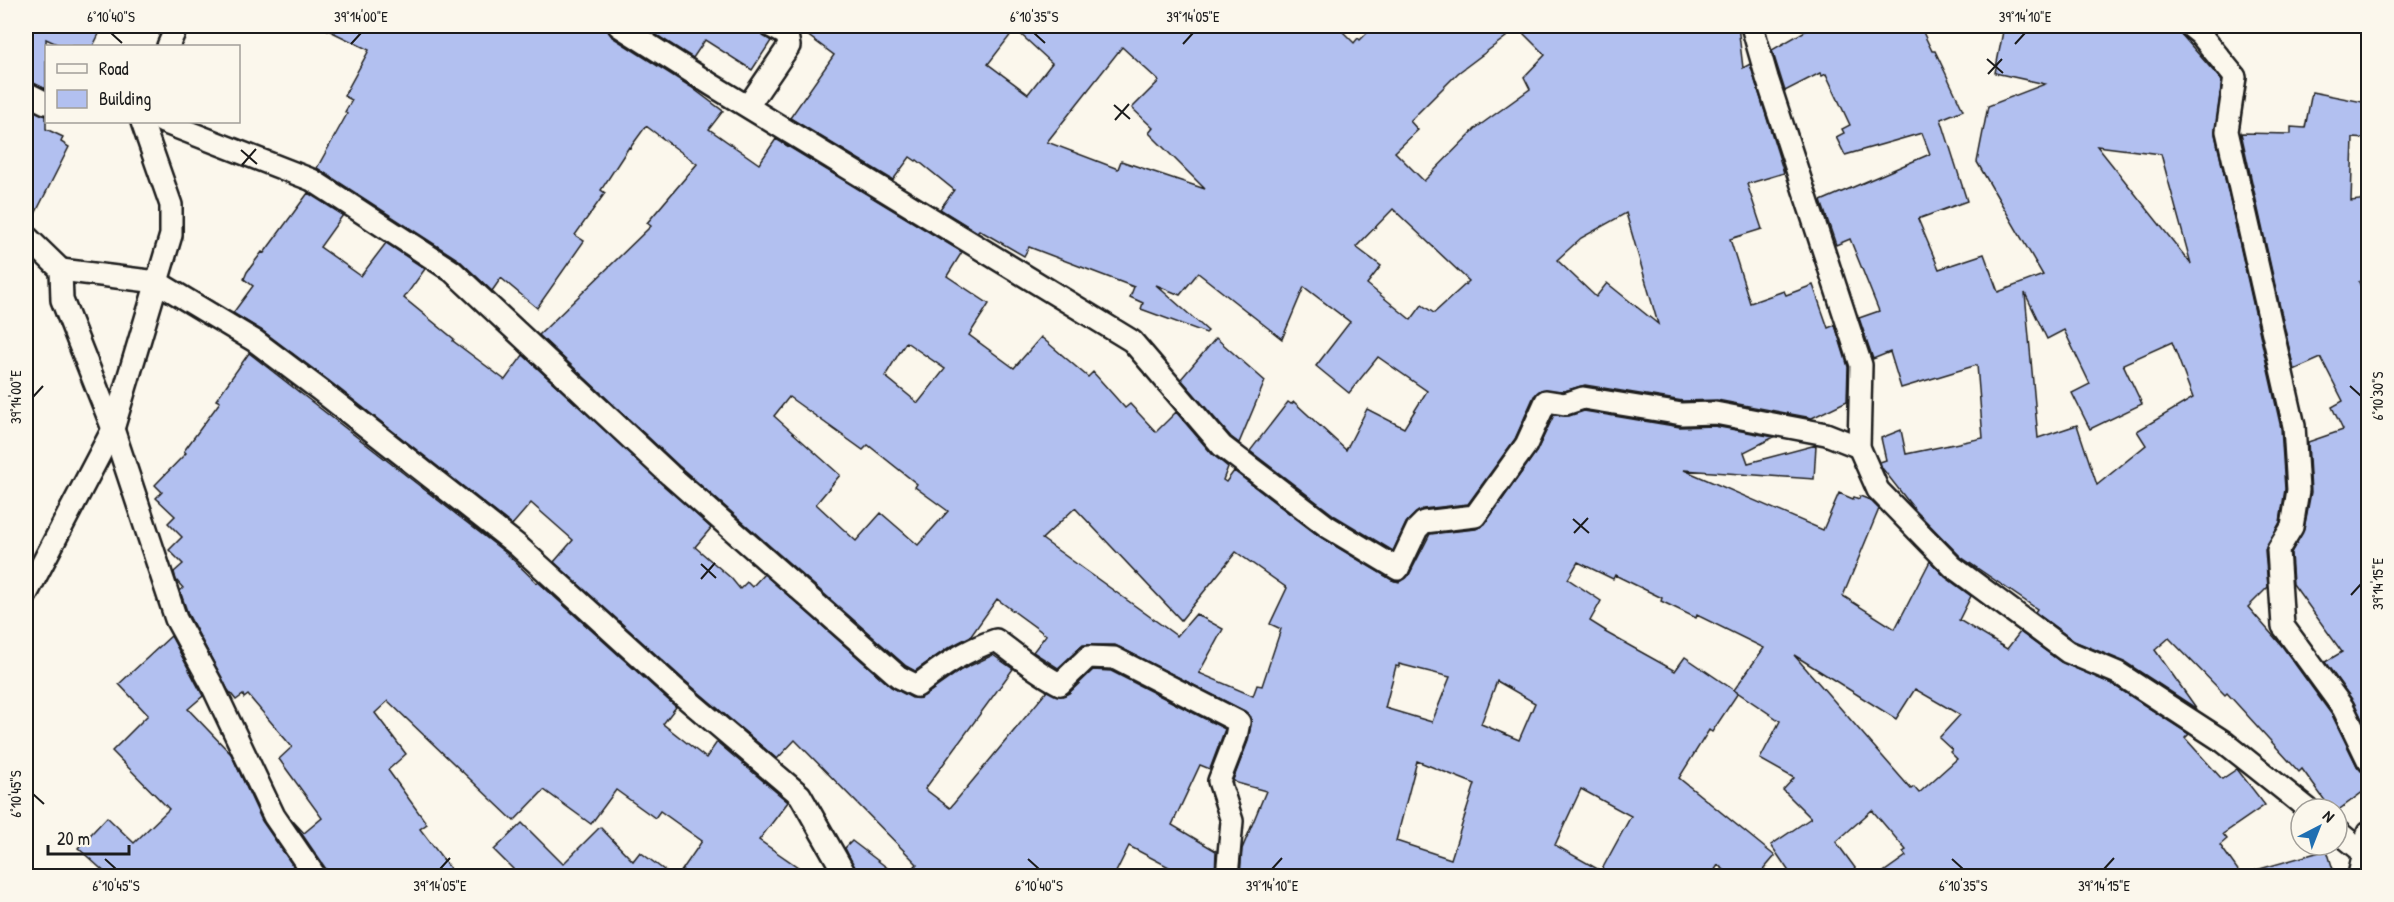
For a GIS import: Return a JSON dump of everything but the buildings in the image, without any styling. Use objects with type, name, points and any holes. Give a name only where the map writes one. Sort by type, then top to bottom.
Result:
[{"type":"street","points":[[168,45],[177,26]]},
{"type":"street","points":[[619,26],[1132,341],[1222,446],[1328,527],[1398,570],[1417,529],[1424,522],[1474,516],[1526,445],[1546,401],[1565,404],[1583,398],[1683,414],[1715,413],[1826,434],[1859,447]]},
{"type":"street","points":[[748,106],[789,46],[787,35],[770,26]]},
{"type":"street","points":[[1752,26],[1861,365],[1859,447],[1878,490],[1953,567],[2068,652],[2118,673],[2224,742],[2293,797]]},
{"type":"street","points":[[2190,26],[2200,34],[2235,77],[2227,131],[2294,426],[2298,490],[2292,527],[2278,550],[2283,626],[2343,708],[2368,760]]},
{"type":"street","points":[[26,93],[45,102]]},
{"type":"street","points":[[26,596],[113,429],[171,235],[171,205],[142,123]]},
{"type":"street","points":[[166,123],[312,180],[452,271],[670,475],[899,677],[918,686],[937,669],[975,647],[996,640],[1027,661],[1043,676],[1060,684],[1088,657],[1114,658],[1239,722],[1236,737],[1219,781],[1232,821],[1227,876]]},
{"type":"street","points":[[26,237],[61,270],[156,282],[255,341],[517,545],[675,689],[800,795],[846,876]]},
{"type":"street","points":[[61,270],[62,300],[113,429],[176,620],[211,683],[274,816],[315,876]]},
{"type":"street","points":[[2349,836],[2366,843],[2359,876]]}]
